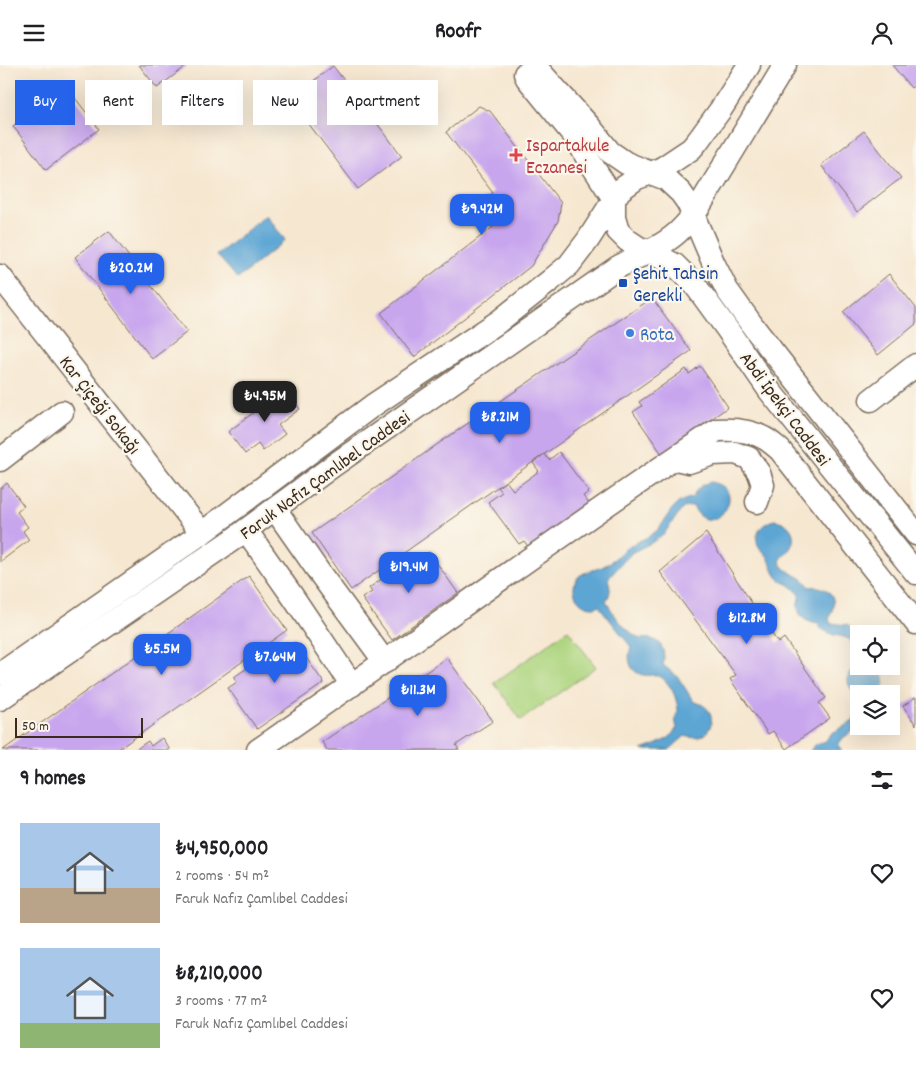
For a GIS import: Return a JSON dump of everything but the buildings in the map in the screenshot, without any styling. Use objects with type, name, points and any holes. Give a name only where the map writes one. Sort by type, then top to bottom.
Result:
[{"type":"street","points":[[521,65],[527,78],[576,138],[614,199],[614,218],[618,231],[639,248],[650,251]]},
{"type":"street","points":[[534,65],[590,127],[610,153],[626,163],[666,179],[681,193],[694,215]]},
{"type":"street","name":"Faruk Nafız Çamlıbel Caddesi","points":[[0,674],[201,533],[372,406],[498,322],[551,280],[574,259],[620,190],[637,178],[652,173],[691,149],[721,109],[749,65]]},
{"type":"street","name":"Faruk Nafız Çamlıbel Caddesi","points":[[0,699],[238,536],[334,465],[618,267],[650,251],[682,229],[694,215],[785,65]]},
{"type":"street","name":"Abdi İpekçi Caddesi","points":[[694,215],[713,262],[727,290],[808,398],[916,534]]},
{"type":"street","name":"Abdi İpekçi Caddesi","points":[[650,251],[675,265],[695,285],[769,389],[916,573]]},
{"type":"street","name":"Kar Çiçeği Sokağı","points":[[0,276],[201,533]]},
{"type":"street","points":[[871,400],[916,365]]},
{"type":"street","points":[[0,460],[62,412]]},
{"type":"street","points":[[258,750],[633,486],[717,430],[747,431],[764,438],[780,451],[916,623]]},
{"type":"street","points":[[674,458],[689,462],[713,454],[735,453],[749,458],[759,473],[763,485],[757,502]]},
{"type":"street","points":[[275,509],[320,575],[385,662]]},
{"type":"street","points":[[198,563],[186,552],[201,533],[223,525],[228,534],[238,536],[293,597],[352,685]]},
{"type":"green space","points":[[568,630],[596,667],[521,720],[494,683]]},
{"type":"water","points":[[266,215],[285,240],[238,279],[217,255]]},
{"type":"water","points":[[711,482],[723,487],[728,494],[729,503],[718,517],[709,519],[701,516],[693,506],[683,508],[663,535],[633,552],[608,579],[610,591],[606,601],[617,618],[624,627],[640,639],[652,639],[660,644],[664,653],[663,665],[678,677],[694,702],[703,705],[709,711],[711,718],[711,725],[708,731],[702,736],[695,738],[685,736],[669,750],[642,750],[669,738],[677,728],[676,714],[678,709],[674,694],[661,677],[643,675],[632,668],[629,660],[631,647],[599,606],[588,606],[578,600],[574,592],[575,584],[577,579],[584,573],[608,564],[628,547],[652,534],[661,526],[676,505],[693,497],[700,487]]},
{"type":"water","points":[[775,520],[780,521],[791,529],[793,542],[780,561],[786,570],[803,580],[809,587],[824,588],[830,594],[833,609],[829,619],[830,623],[847,625],[850,627],[850,640],[831,634],[820,628],[818,623],[807,621],[800,615],[798,601],[800,595],[776,576],[768,557],[759,547],[757,540],[758,532],[767,523]]},
{"type":"water","points":[[850,673],[850,675],[883,675],[884,683],[884,685],[850,685],[850,687],[848,683]]},
{"type":"water","points":[[850,724],[850,733],[838,745],[842,750],[810,750],[817,744],[826,741],[832,733]]},
{"type":"place","name":"Ispartakule Eczanesi","points":[[516,155]]},
{"type":"place","name":"Şehit Tahsin Gerekli","points":[[623,283]]},
{"type":"place","name":"Rota","points":[[630,333]]}]
